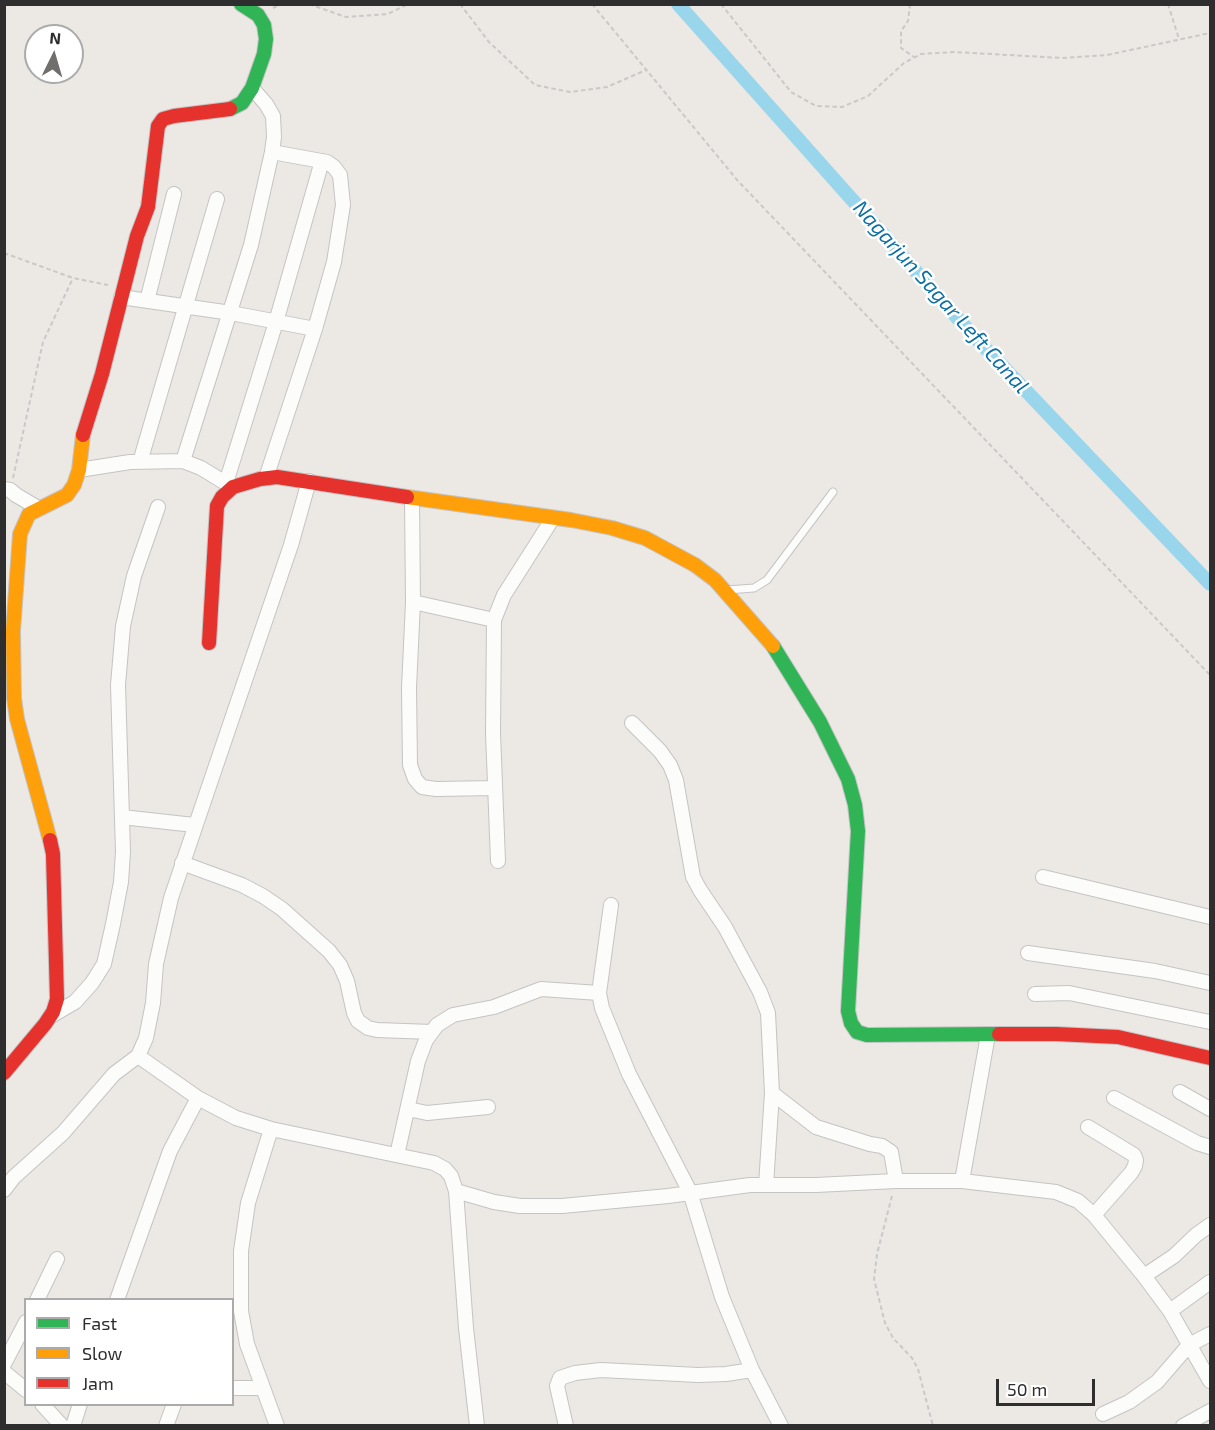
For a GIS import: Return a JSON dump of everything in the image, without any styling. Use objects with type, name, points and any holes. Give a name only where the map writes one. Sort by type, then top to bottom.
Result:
[{"type":"street","points":[[4,1073],[51,1016],[57,999],[53,854],[45,817],[17,719],[14,698],[13,631],[20,534],[29,514],[67,495],[74,485],[79,470],[83,435],[137,236],[148,207],[158,126],[163,119],[174,116],[231,109],[242,103],[252,88],[264,54],[266,39],[264,25],[258,15],[241,4]]},
{"type":"street","points":[[183,461],[254,235],[272,152],[273,116],[252,88]]},
{"type":"street","points":[[266,478],[315,329],[334,262],[343,205],[340,175],[334,167],[322,161],[272,152]]},
{"type":"street","points":[[209,643],[217,506],[229,485],[322,161]]},
{"type":"street","points":[[147,301],[174,194]]},
{"type":"street","points":[[140,462],[217,199]]},
{"type":"street","points":[[123,293],[147,301],[231,313],[315,329]]},
{"type":"street","points":[[79,470],[140,462],[183,461],[201,468],[229,485],[277,477],[309,481],[612,528],[645,538],[715,580],[770,640],[820,722],[848,779],[855,805],[858,831],[848,1011],[851,1023],[857,1032],[867,1035],[1056,1034],[1118,1037],[1210,1058]]},
{"type":"street","points":[[4,1190],[9,1174],[63,1133],[114,1074],[138,1056],[153,1003],[156,964],[171,898],[291,545],[309,481]]},
{"type":"street","points":[[7,490],[38,508]]},
{"type":"street","points":[[412,498],[413,602],[409,699],[410,765],[414,779],[422,787],[436,789],[495,788]]},
{"type":"street","points":[[51,1016],[75,1002],[92,984],[104,964],[121,882],[122,817],[118,685],[123,626],[134,576],[158,507]]},
{"type":"street","points":[[498,861],[492,643],[494,620],[504,595],[553,518]]},
{"type":"street","points":[[413,602],[494,620]]},
{"type":"street","points":[[632,723],[660,751],[670,765],[676,780],[693,877],[699,890],[725,927],[760,992],[768,1013],[772,1093],[766,1185]]},
{"type":"street","points":[[122,817],[195,825]]},
{"type":"street","points":[[182,863],[242,885],[264,896],[314,937],[340,965],[347,981],[354,1014],[358,1021],[368,1028],[432,1032]]},
{"type":"street","points":[[1043,877],[1210,917]]},
{"type":"street","points":[[611,905],[599,993],[602,1008],[629,1074],[690,1192],[722,1297],[752,1370],[781,1425]]},
{"type":"street","points":[[1028,953],[1155,971],[1210,982]]},
{"type":"street","points":[[397,1155],[418,1061],[426,1040],[437,1025],[453,1015],[494,1007],[541,989],[599,993]]},
{"type":"street","points":[[1035,994],[1069,993],[1210,1022]]},
{"type":"street","points":[[962,1180],[988,1035]]},
{"type":"street","points":[[138,1056],[198,1098],[236,1118],[271,1129],[434,1163],[445,1169],[451,1176],[456,1191],[466,1328],[477,1425]]},
{"type":"street","points":[[1180,1092],[1210,1109]]},
{"type":"street","points":[[772,1093],[816,1127],[882,1146],[891,1152],[896,1181]]},
{"type":"street","points":[[117,1298],[170,1151],[198,1098]]},
{"type":"street","points":[[1114,1098],[1197,1143],[1210,1147]]},
{"type":"street","points":[[408,1109],[427,1113],[489,1107]]},
{"type":"street","points":[[1089,1127],[1134,1155],[1136,1160],[1131,1173],[1094,1215]]},
{"type":"street","points":[[271,1129],[248,1203],[241,1251],[241,1311],[247,1344],[277,1425]]},
{"type":"street","points":[[456,1191],[494,1202],[520,1206],[562,1206],[668,1196],[750,1185],[816,1185],[896,1181],[962,1180],[1056,1192],[1078,1201],[1094,1215],[1144,1276],[1170,1311],[1210,1381]]},
{"type":"street","points":[[1144,1276],[1174,1256],[1196,1234],[1210,1225]]},
{"type":"street","points":[[38,1298],[57,1259]]},
{"type":"street","points":[[1170,1311],[1210,1282]]},
{"type":"street","points":[[4,1364],[24,1326]]},
{"type":"street","points":[[1103,1414],[1129,1402],[1157,1382],[1190,1345],[1210,1334]]},
{"type":"street","points":[[566,1425],[557,1382],[560,1378],[575,1373],[630,1370],[698,1375],[752,1370]]},
{"type":"street","points":[[4,1372],[24,1388]]},
{"type":"street","points":[[234,1388],[263,1389]]},
{"type":"street","points":[[44,1406],[62,1425]]},
{"type":"street","points":[[73,1425],[79,1406]]},
{"type":"street","points":[[166,1425],[173,1406]]},
{"type":"street","points":[[1183,1425],[1210,1411]]},
{"type":"lane","points":[[724,590],[754,588],[767,580],[833,492]]},
{"type":"path","points":[[309,4],[346,17],[388,14],[408,4]]},
{"type":"path","points":[[460,4],[489,42],[534,85],[570,92],[579,91],[607,87],[646,70]]},
{"type":"path","points":[[592,4],[738,180],[1210,675]]},
{"type":"path","points":[[721,4],[791,92],[816,106],[842,107],[868,96],[903,63],[921,54],[954,52],[1062,58],[1107,55],[1210,33]]},
{"type":"path","points":[[910,4],[908,21],[901,31],[901,48],[914,57]]},
{"type":"path","points":[[1168,4],[1179,39]]},
{"type":"path","points":[[4,253],[123,293]]},
{"type":"path","points":[[7,490],[43,342],[73,278]]},
{"type":"path","points":[[896,1181],[877,1254],[874,1279],[885,1323],[893,1338],[912,1358],[918,1369],[933,1425]]},
{"type":"waterway","name":"Nagarjun Sagar Left Canal","points":[[678,4],[969,331],[1210,584]]},
{"type":"traffic: fast","points":[[230,109],[242,103],[252,88],[264,54],[266,39],[264,25],[258,15],[241,4]]},
{"type":"traffic: fast","points":[[773,646],[820,722],[848,779],[855,805],[858,831],[848,1011],[851,1023],[857,1032],[867,1035],[999,1034]]},
{"type":"traffic: slow","points":[[50,840],[17,719],[14,698],[13,631],[20,534],[29,514],[67,495],[74,485],[79,470],[83,435]]},
{"type":"traffic: slow","points":[[407,497],[571,520],[612,528],[645,538],[695,565],[715,580],[773,646]]},
{"type":"traffic: jam","points":[[83,435],[102,374],[137,236],[148,207],[158,126],[163,119],[174,116],[230,109]]},
{"type":"traffic: jam","points":[[209,643],[217,506],[222,497],[233,487],[260,479],[277,477],[407,497]]},
{"type":"traffic: jam","points":[[4,1073],[45,1024],[53,1012],[57,999],[53,854],[50,840]]},
{"type":"traffic: jam","points":[[999,1034],[1118,1037],[1210,1058]]}]
